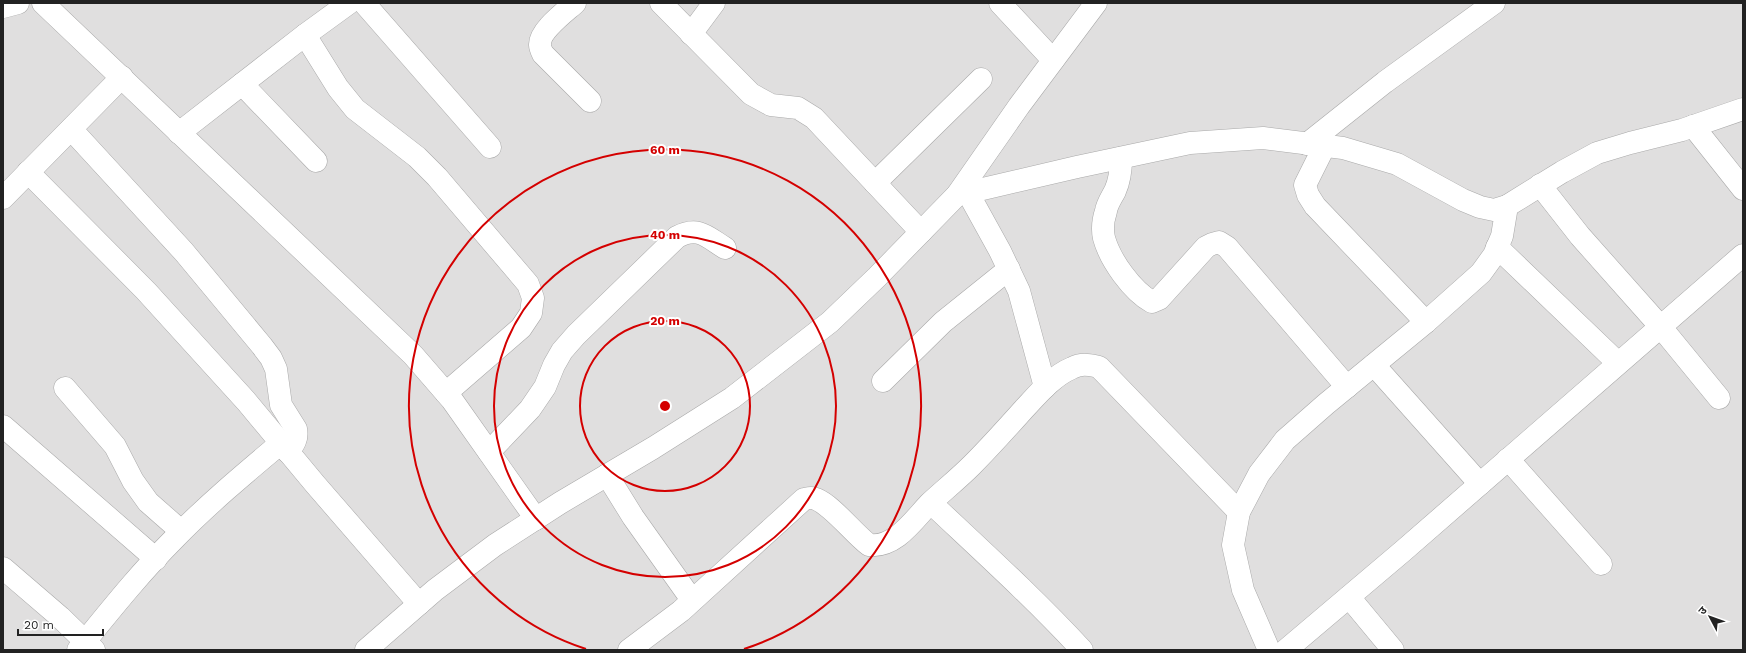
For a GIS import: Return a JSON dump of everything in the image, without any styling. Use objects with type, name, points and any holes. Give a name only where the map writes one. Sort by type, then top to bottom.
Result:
[{"type":"street","points":[[3,8],[18,3]]},
{"type":"street","points":[[43,3],[413,355],[446,393],[536,519]]},
{"type":"street","points":[[179,133],[305,35],[349,3]]},
{"type":"street","points":[[364,3],[490,147]]},
{"type":"street","points":[[575,3],[551,24],[542,36],[540,45],[543,54],[590,101]]},
{"type":"street","points":[[661,3],[751,94],[771,105],[798,108],[814,118],[921,232]]},
{"type":"street","points":[[691,34],[714,3]]},
{"type":"street","points":[[1000,3],[1053,60]]},
{"type":"street","points":[[366,650],[435,590],[495,545],[732,398],[830,322],[921,232],[962,194],[1053,60],[1096,3]]},
{"type":"street","points":[[1426,322],[1308,195],[1305,185],[1316,144],[1385,82],[1483,6]]},
{"type":"street","points":[[305,35],[338,88],[355,109],[417,157],[437,177],[528,284],[533,298],[531,313],[521,328],[446,393]]},
{"type":"street","points":[[3,198],[122,77]]},
{"type":"street","points":[[875,183],[981,79]]},
{"type":"street","points":[[242,84],[316,161]]},
{"type":"street","points":[[962,194],[1190,143],[1263,138],[1343,148],[1397,164],[1480,207],[1494,210],[1507,206],[1540,185],[1597,153],[1694,126],[1743,109]]},
{"type":"street","points":[[1694,126],[1743,189]]},
{"type":"street","points":[[3,568],[60,617],[86,647],[156,559],[181,531],[216,498],[295,442],[297,433],[281,405],[278,380],[271,358],[184,252],[71,129]]},
{"type":"street","points":[[1121,158],[1119,178],[1106,209],[1103,225],[1104,238],[1111,256],[1123,274],[1138,291],[1152,302],[1159,299],[1206,248],[1219,242],[1227,247],[1347,387]]},
{"type":"street","points":[[28,172],[146,291],[246,401],[419,604]]},
{"type":"street","points":[[1540,185],[1580,236],[1660,326],[1719,398]]},
{"type":"street","points":[[962,194],[1009,269],[1020,291],[1045,387]]},
{"type":"street","points":[[1269,650],[1243,590],[1233,545],[1239,512],[1259,474],[1285,440],[1426,322],[1481,273],[1494,255],[1502,236],[1507,206]]},
{"type":"street","points":[[489,452],[530,409],[545,387],[554,365],[562,351],[571,340],[677,237],[686,232],[694,231],[704,235],[724,248]]},
{"type":"street","points":[[1497,247],[1618,363]]},
{"type":"street","points":[[1286,650],[1480,484],[1660,326],[1740,264]]},
{"type":"street","points":[[883,381],[943,322],[1009,269]]},
{"type":"street","points":[[629,650],[692,600],[804,500],[810,497],[817,499],[830,509],[869,545],[876,546],[885,544],[898,537],[931,503],[971,466],[1045,387],[1061,374],[1073,367],[1085,364],[1099,367],[1239,512]]},
{"type":"street","points":[[1374,365],[1480,484]]},
{"type":"street","points":[[65,388],[115,446],[133,481],[148,502],[181,531]]},
{"type":"street","points":[[3,426],[156,559]]},
{"type":"street","points":[[1508,459],[1601,564]]},
{"type":"street","points":[[607,475],[633,517],[692,600]]},
{"type":"street","points":[[931,503],[1024,590],[1082,650]]},
{"type":"street","points":[[1349,597],[1393,650]]},
{"type":"shaded area","points":[[3,3],[1743,3],[1743,650],[3,650]]}]
